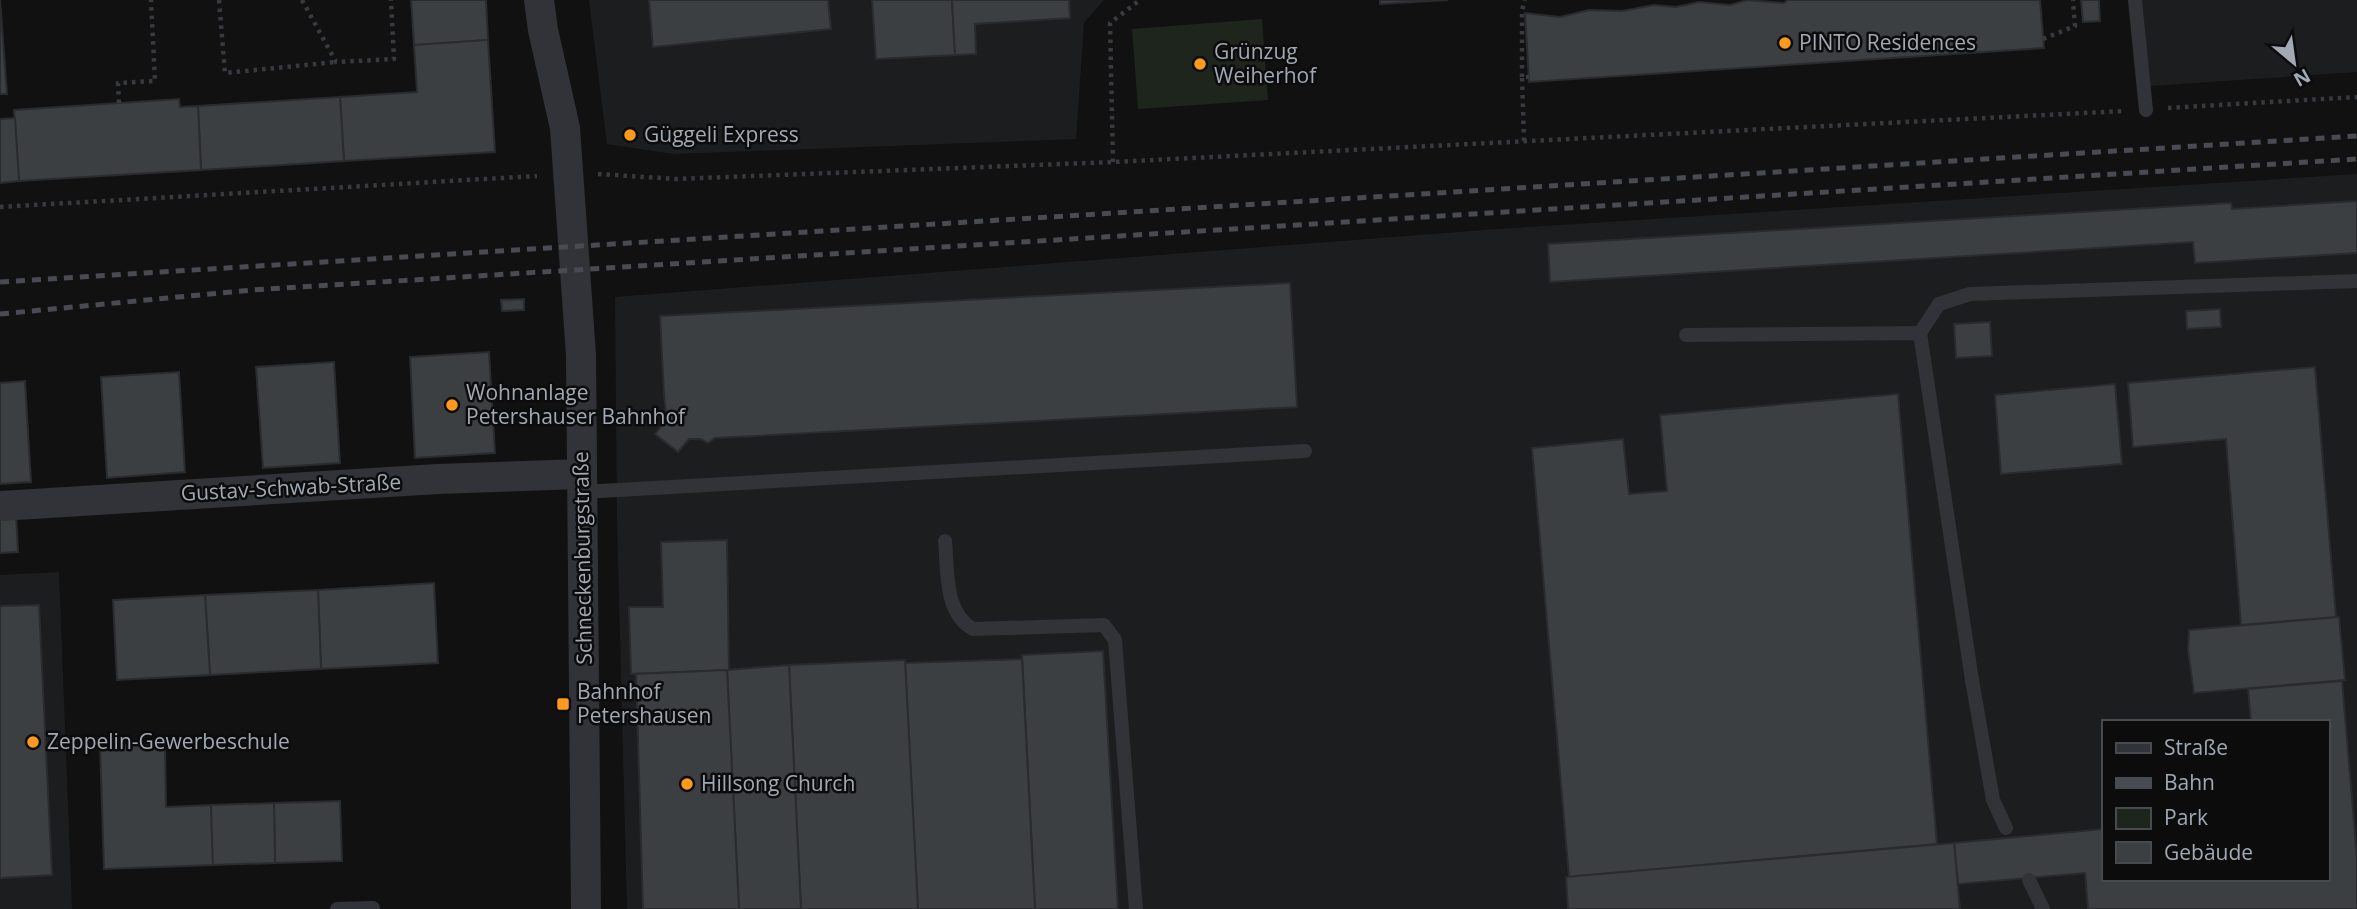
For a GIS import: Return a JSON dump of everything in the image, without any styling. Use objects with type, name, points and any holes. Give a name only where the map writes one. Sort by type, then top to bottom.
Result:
[{"type":"street","name":"Schneckenburgstraße","points":[[540,0],[545,44],[565,128],[581,355],[586,909]]},
{"type":"street","name":"Gustav-Schwab-Straße","points":[[0,506],[438,480],[582,483]]},
{"type":"lane","points":[[2135,0],[2146,110]]},
{"type":"lane","points":[[2006,828],[1993,800],[1972,680],[1920,333],[1939,304],[1970,294],[2357,282]]},
{"type":"lane","points":[[1686,335],[1920,333]]},
{"type":"lane","points":[[582,483],[1305,451]]},
{"type":"lane","points":[[945,541],[953,611],[960,622],[973,629],[1104,625],[1111,631],[1115,640],[1136,909]]},
{"type":"lane","points":[[2029,880],[2043,909]]},
{"type":"lane","points":[[337,909],[373,908]]},
{"type":"path","points":[[119,103],[118,83],[155,81],[150,0]]},
{"type":"path","points":[[219,0],[225,73],[394,58],[391,0]]},
{"type":"path","points":[[302,0],[336,62]]},
{"type":"path","points":[[1113,162],[1110,23],[1140,0]]},
{"type":"path","points":[[1524,141],[1522,10],[1525,0]]},
{"type":"path","points":[[2043,39],[2075,26],[2073,0]]},
{"type":"path","points":[[1522,77],[1529,77]]},
{"type":"path","points":[[0,206],[602,173],[676,179],[1113,162],[2357,97]]},
{"type":"shaded area","points":[[589,0],[1104,0],[1084,23],[1076,139],[673,154],[607,144]]},
{"type":"shaded area","points":[[2142,0],[2357,0],[2357,72],[2150,86]]},
{"type":"shaded area","points":[[2357,174],[2357,909],[627,909],[617,521],[615,297],[1497,229]]},
{"type":"shaded area","name":"Zeppelin-Gewerbeschule","points":[[59,572],[72,909],[0,909],[0,575]]},
{"type":"green space","name":"Grünzug Weiherhof","points":[[1262,19],[1268,100],[1138,109],[1132,29]]},
{"type":"building","points":[[0,0],[7,94],[0,94]]},
{"type":"building","points":[[411,0],[486,0],[488,40],[414,45]]},
{"type":"building","points":[[649,0],[828,0],[831,29],[653,47]]},
{"type":"building","points":[[872,0],[952,0],[955,55],[876,59]]},
{"type":"building","points":[[952,0],[1069,0],[1070,18],[975,24],[976,54],[955,55]]},
{"type":"building","points":[[1380,0],[1448,0],[1380,4]]},
{"type":"building","name":"PINTO Residences","points":[[1747,0],[1784,3],[1788,0],[2040,0],[2044,48],[1529,82],[1525,13],[1560,17],[1589,10],[1622,11],[1654,5],[1676,7],[1699,2],[1730,5]]},
{"type":"building","points":[[2081,0],[2099,0],[2100,21],[2083,22]]},
{"type":"building","points":[[488,40],[495,152],[344,161],[340,97],[417,92],[414,45]]},
{"type":"building","points":[[340,97],[344,161],[201,170],[198,106]]},
{"type":"building","points":[[179,99],[180,107],[198,106],[201,170],[19,181],[14,110]]},
{"type":"building","points":[[15,118],[19,181],[0,183],[0,119]]},
{"type":"building","points":[[2357,201],[2357,253],[2195,263],[2193,242],[1550,282],[1548,244],[2231,203],[2232,209]]},
{"type":"building","points":[[1290,283],[1297,407],[715,438],[708,443],[701,439],[689,439],[678,452],[655,434],[670,415],[666,413],[664,395],[660,316]]},
{"type":"building","points":[[524,299],[524,310],[502,311],[501,300]]},
{"type":"building","points":[[2220,309],[2221,327],[2187,329],[2186,311]]},
{"type":"building","points":[[1990,322],[1992,356],[1956,358],[1954,324]]},
{"type":"building","name":"Wohnanlage Petershauser Bahnhof","points":[[489,352],[495,453],[415,458],[410,357]]},
{"type":"building","points":[[334,362],[340,463],[263,468],[256,367]]},
{"type":"building","points":[[2315,367],[2336,617],[2241,625],[2226,439],[2133,447],[2128,383]]},
{"type":"building","points":[[179,372],[185,472],[107,478],[101,377]]},
{"type":"building","points":[[25,381],[31,482],[0,484],[0,383]]},
{"type":"building","points":[[2115,384],[2122,464],[2001,474],[1995,395]]},
{"type":"building","points":[[1898,394],[1937,844],[1569,877],[1532,448],[1623,439],[1629,494],[1667,491],[1660,415]]},
{"type":"building","points":[[0,514],[16,514],[18,552],[0,553]]},
{"type":"building","points":[[727,540],[729,670],[631,674],[629,607],[663,607],[661,542]]},
{"type":"building","points":[[434,583],[438,663],[321,669],[318,590]]},
{"type":"building","points":[[318,590],[321,669],[210,675],[205,595]]},
{"type":"building","points":[[205,595],[210,675],[117,680],[113,600]]},
{"type":"building","points":[[39,605],[52,875],[0,878],[0,606]]},
{"type":"building","points":[[2339,617],[2345,680],[2194,693],[2188,650],[2189,630]]},
{"type":"building","points":[[1103,651],[1118,909],[1035,909],[1022,655]]},
{"type":"building","points":[[1022,659],[1035,909],[918,909],[905,663]]},
{"type":"building","points":[[905,660],[918,909],[801,909],[789,665]]},
{"type":"building","points":[[789,665],[801,909],[739,909],[727,670]]},
{"type":"building","name":"Hillsong Church","points":[[727,670],[739,909],[643,909],[636,674]]},
{"type":"building","points":[[2342,681],[2357,857],[2357,909],[2088,909],[2085,873],[1958,884],[1954,843],[2102,829],[2102,881],[2329,881],[2329,720],[2251,720],[2248,689]]},
{"type":"building","points":[[165,743],[166,807],[211,805],[213,865],[104,869],[100,746]]},
{"type":"building","points":[[340,801],[342,861],[275,863],[274,803]]},
{"type":"building","points":[[274,803],[275,863],[213,865],[211,805]]},
{"type":"building","points":[[1954,843],[1960,909],[1568,909],[1566,877]]},
{"type":"railway","points":[[0,282],[2357,136]]},
{"type":"railway","points":[[0,314],[252,290],[2357,159]]},
{"type":"place","name":"PINTO Residences","points":[[1785,43]]},
{"type":"place","name":"Grünzug Weiherhof","points":[[1200,64]]},
{"type":"place","name":"Güggeli Express","points":[[630,135]]},
{"type":"place","name":"Wohnanlage Petershauser Bahnhof","points":[[452,405]]},
{"type":"place","name":"Bahnhof Petershausen","points":[[563,704]]},
{"type":"place","name":"Zeppelin-Gewerbeschule","points":[[33,742]]},
{"type":"place","name":"Hillsong Church","points":[[687,784]]}]
